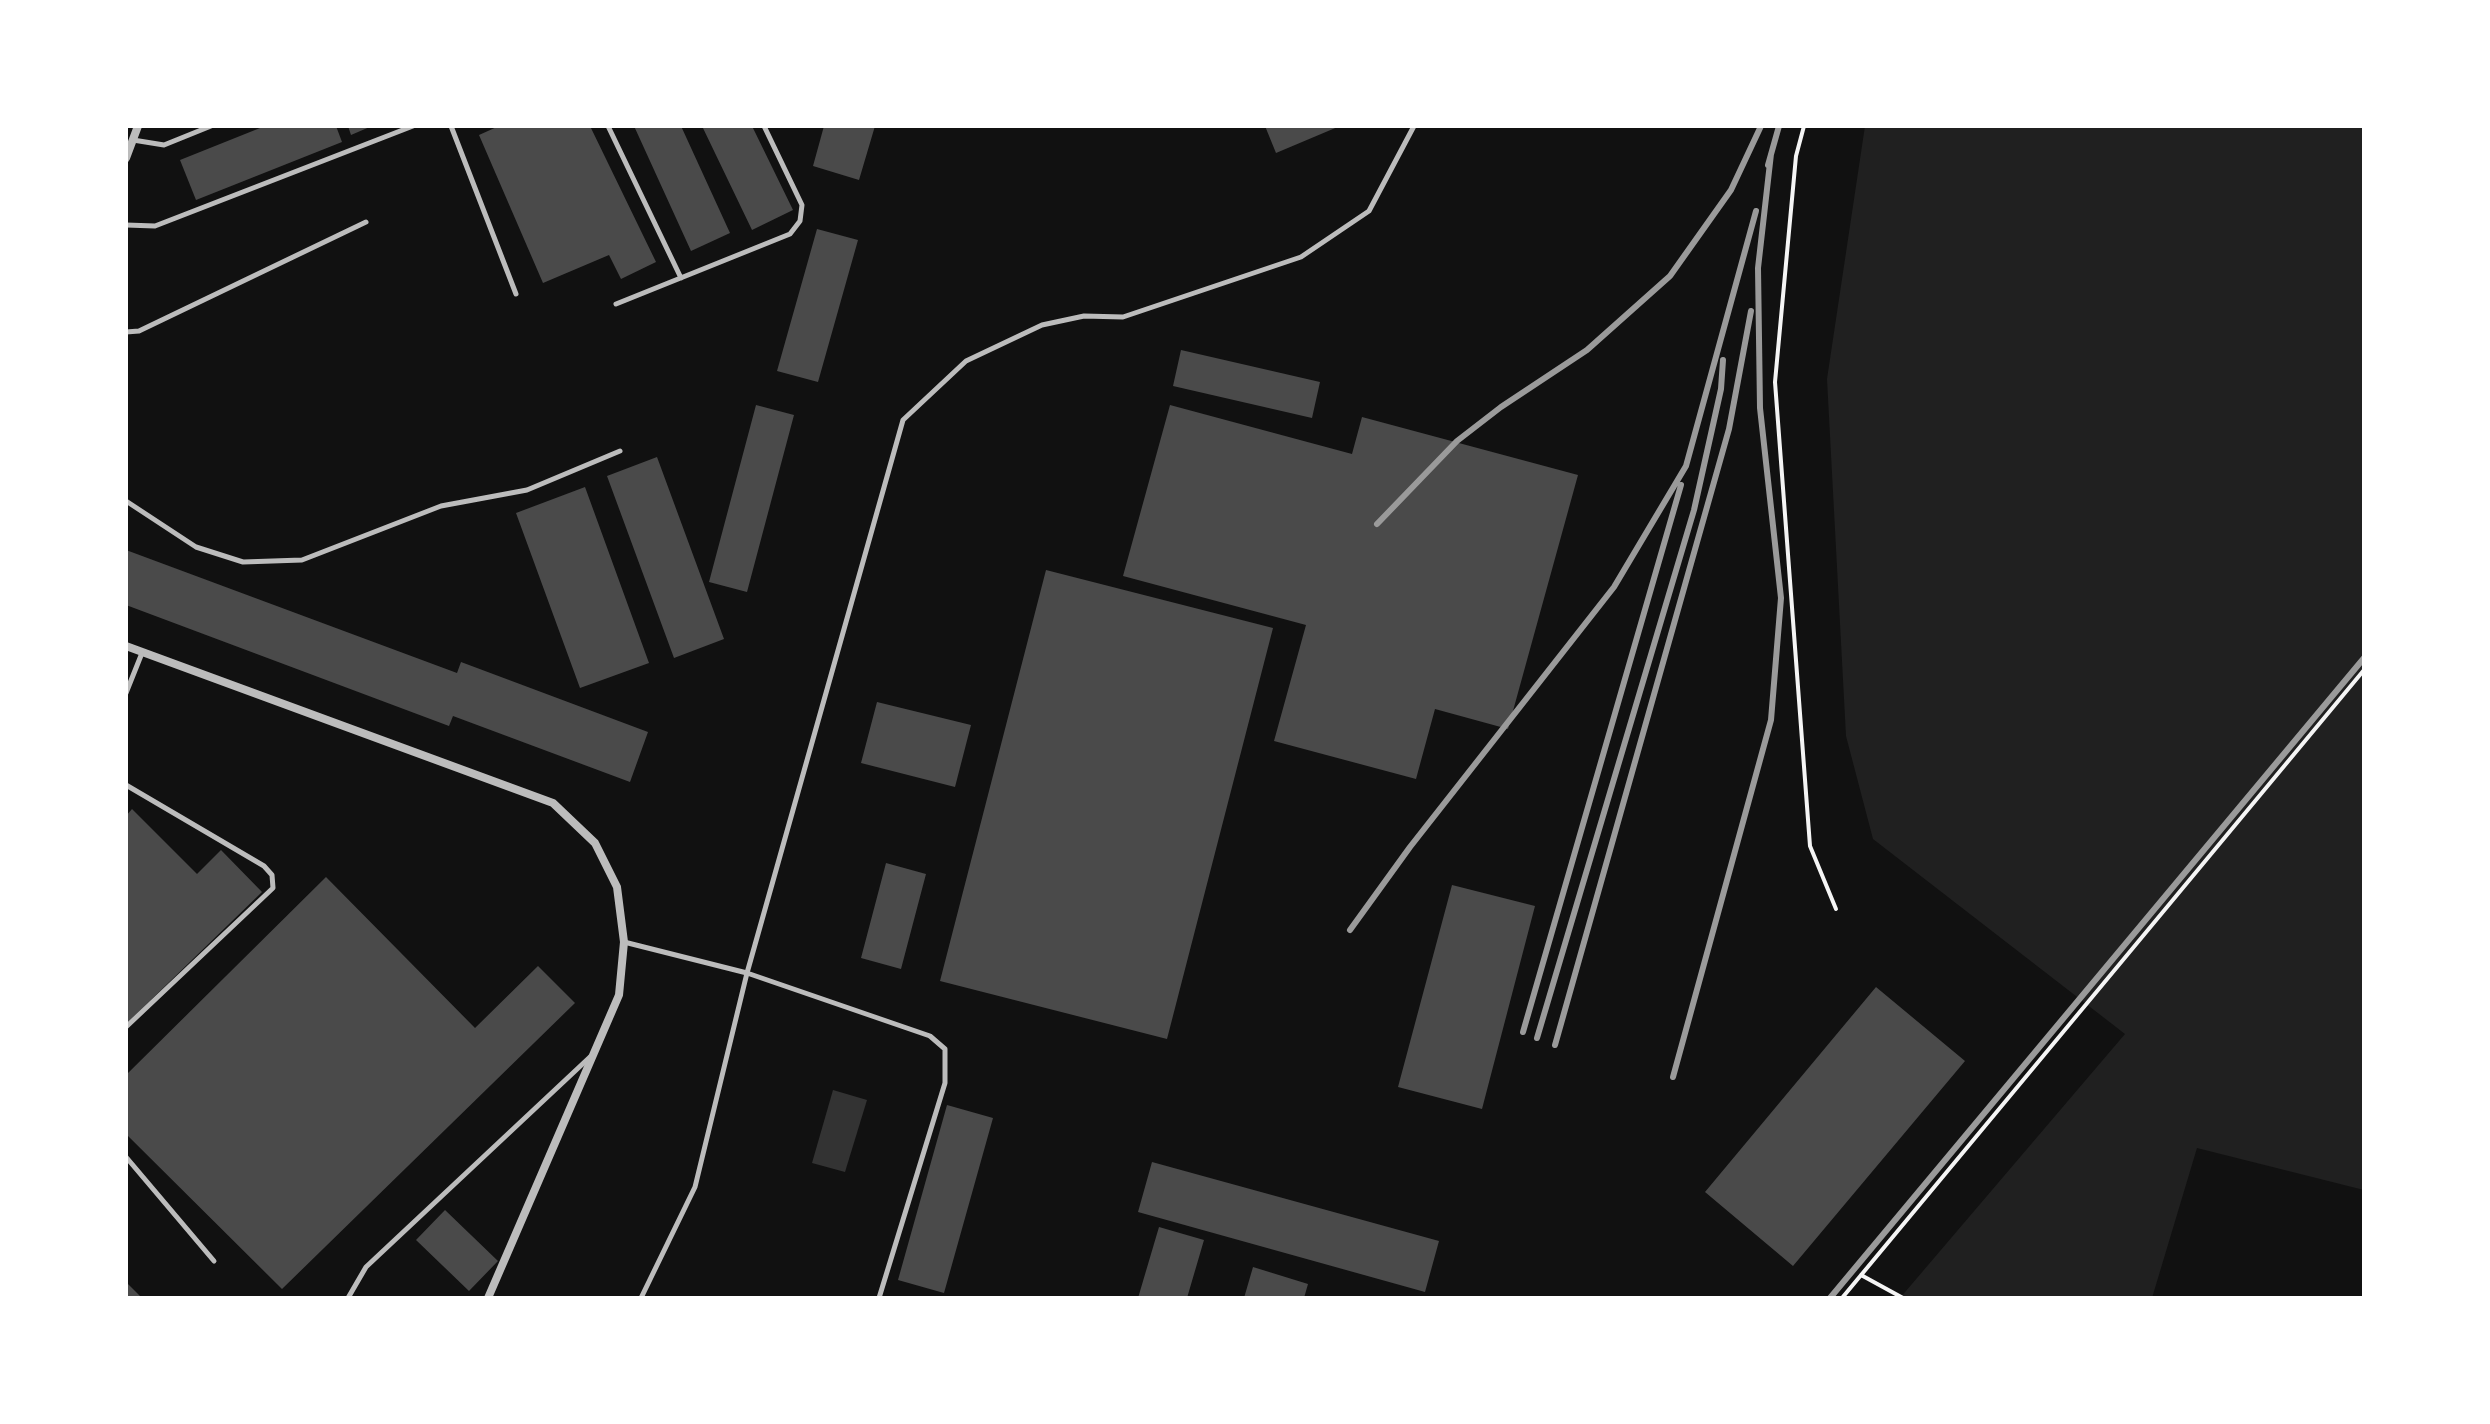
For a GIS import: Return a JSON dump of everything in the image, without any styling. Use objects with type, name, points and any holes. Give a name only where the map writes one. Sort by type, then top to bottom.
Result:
[{"type":"street","points":[[126,158],[138,126]]},
{"type":"street","points":[[126,646],[553,803],[595,843],[617,887],[624,942],[619,995],[488,1298]]},
{"type":"lane","points":[[133,140],[164,145],[211,126]]},
{"type":"lane","points":[[126,225],[155,226],[413,126]]},
{"type":"lane","points":[[451,126],[516,294]]},
{"type":"lane","points":[[608,126],[681,278]]},
{"type":"lane","points":[[616,304],[790,234],[800,221],[802,205],[764,126]]},
{"type":"lane","points":[[641,1298],[695,1187],[747,973],[903,420],[966,361],[1042,325],[1084,316],[1123,317],[1301,257],[1369,211],[1414,126]]},
{"type":"lane","points":[[126,332],[139,331],[366,222]]},
{"type":"lane","points":[[126,501],[196,547],[243,562],[302,560],[441,506],[527,490],[620,451]]},
{"type":"lane","points":[[126,693],[142,653]]},
{"type":"lane","points":[[126,785],[264,866],[272,875],[273,888],[126,1027]]},
{"type":"lane","points":[[624,942],[747,973],[930,1036],[945,1049],[945,1083],[879,1298]]},
{"type":"lane","points":[[348,1298],[366,1267],[594,1054]]},
{"type":"lane","points":[[126,1157],[214,1261]]},
{"type":"path","points":[[1804,126],[1796,156],[1775,382],[1810,846],[1836,909]]},
{"type":"path","points":[[1842,1298],[2364,670]]},
{"type":"path","points":[[1861,1275],[1903,1298]]},
{"type":"shaded area","points":[[1865,126],[2364,126],[2364,1190],[2197,1148],[2152,1298],[1900,1298],[2125,1034],[1873,839],[1846,736],[1827,379]]},
{"type":"shaded area","points":[[833,1090],[867,1100],[845,1172],[812,1163]]},
{"type":"building","points":[[265,126],[336,126],[342,142],[196,200],[180,160]]},
{"type":"building","points":[[348,126],[372,126],[351,135]]},
{"type":"building","points":[[499,126],[590,126],[656,262],[621,279],[609,255],[543,283],[479,135]]},
{"type":"building","points":[[634,126],[681,126],[730,233],[691,251]]},
{"type":"building","points":[[702,126],[752,126],[793,210],[752,230]]},
{"type":"building","points":[[824,126],[875,126],[859,180],[813,166]]},
{"type":"building","points":[[1265,126],[1340,126],[1276,153]]},
{"type":"building","points":[[817,229],[858,240],[818,382],[777,371]]},
{"type":"building","points":[[1181,350],[1320,382],[1312,418],[1173,386]]},
{"type":"building","points":[[756,405],[794,415],[747,592],[709,582]]},
{"type":"building","points":[[1170,405],[1352,454],[1362,417],[1578,475],[1508,729],[1435,709],[1416,779],[1274,741],[1306,625],[1123,576]]},
{"type":"building","points":[[657,457],[724,639],[674,658],[607,476]]},
{"type":"building","points":[[585,487],[649,663],[580,688],[516,513]]},
{"type":"building","points":[[126,550],[457,673],[461,662],[648,732],[630,782],[453,716],[449,726],[126,605]]},
{"type":"building","points":[[1046,570],[1273,628],[1167,1039],[940,981]]},
{"type":"building","points":[[877,702],[971,725],[955,787],[861,763]]},
{"type":"building","points":[[132,809],[197,874],[221,850],[262,892],[126,1024],[126,816]]},
{"type":"building","points":[[886,863],[926,874],[901,969],[861,958]]},
{"type":"building","points":[[326,877],[475,1028],[538,966],[575,1003],[282,1289],[126,1134],[126,1075]]},
{"type":"building","points":[[1452,885],[1535,906],[1482,1109],[1398,1087]]},
{"type":"building","points":[[1876,987],[1965,1061],[1793,1266],[1705,1192]]},
{"type":"building","points":[[947,1105],[993,1118],[944,1293],[898,1280]]},
{"type":"building","points":[[1152,1162],[1439,1241],[1425,1292],[1138,1212]]},
{"type":"building","points":[[445,1210],[498,1261],[469,1291],[416,1240]]},
{"type":"building","points":[[1159,1227],[1204,1240],[1187,1298],[1138,1298]]},
{"type":"building","points":[[1253,1267],[1308,1284],[1304,1298],[1244,1298]]},
{"type":"building","points":[[126,1282],[142,1298],[126,1298]]},
{"type":"railway","points":[[1377,524],[1457,441],[1501,407],[1587,350],[1670,276],[1731,190],[1761,126]]},
{"type":"railway","points":[[1768,165],[1779,126]]},
{"type":"railway","points":[[1673,1077],[1771,720],[1781,598],[1760,408],[1758,268],[1771,154]]},
{"type":"railway","points":[[1350,930],[1410,847],[1614,587],[1686,466],[1756,211]]},
{"type":"railway","points":[[1555,1045],[1729,429],[1751,311]]},
{"type":"railway","points":[[1537,1038],[1694,510],[1721,389],[1723,360]]},
{"type":"railway","points":[[1523,1032],[1681,485]]},
{"type":"railway","points":[[1830,1298],[2364,658]]}]
